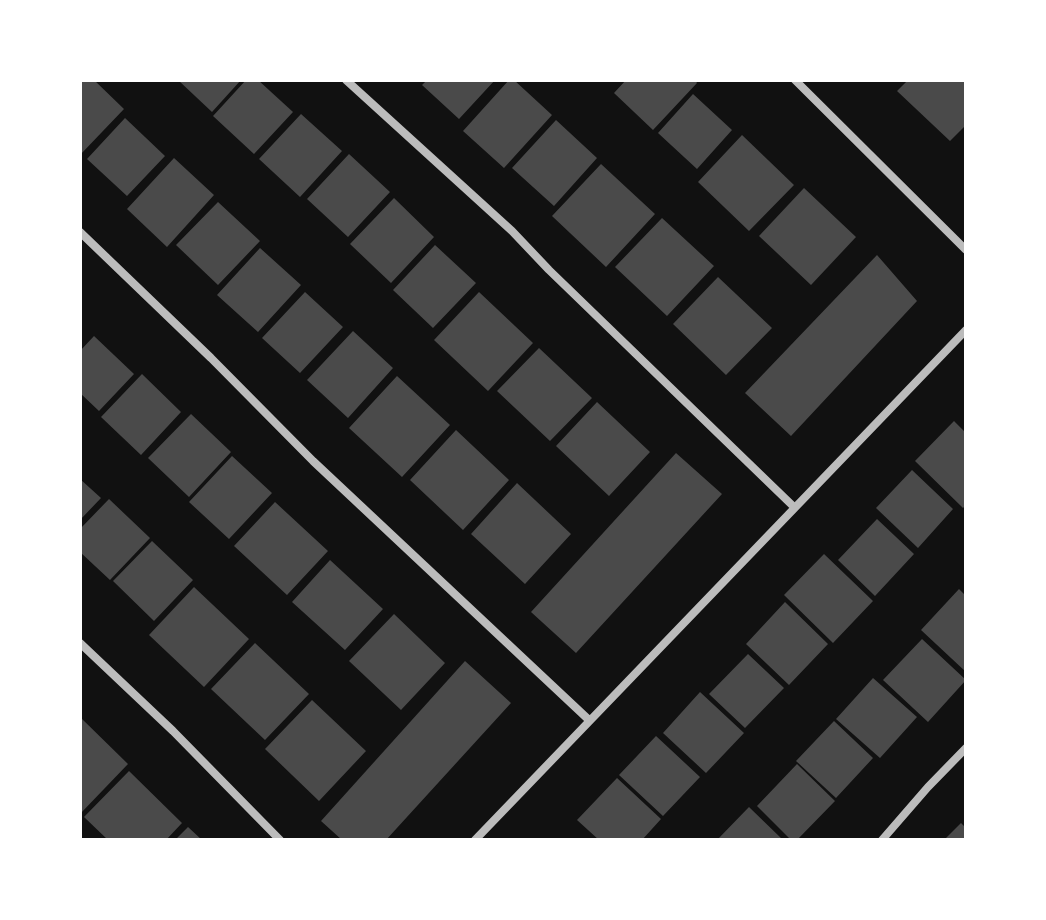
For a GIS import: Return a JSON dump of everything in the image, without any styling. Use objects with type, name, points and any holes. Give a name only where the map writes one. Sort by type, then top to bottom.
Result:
[{"type":"street","points":[[346,80],[512,231],[794,507]]},
{"type":"street","points":[[795,80],[966,250]]},
{"type":"street","points":[[80,232],[313,461],[589,720]]},
{"type":"street","points":[[475,840],[966,330]]},
{"type":"street","points":[[80,643],[173,731],[280,840]]},
{"type":"street","points":[[882,840],[966,748]]},
{"type":"building","points":[[80,80],[94,80],[124,109],[80,155]]},
{"type":"building","points":[[178,80],[241,80],[212,112]]},
{"type":"building","points":[[246,80],[258,80],[293,112],[254,154],[213,116]]},
{"type":"building","points":[[427,80],[495,80],[459,119],[422,85]]},
{"type":"building","points":[[509,80],[514,80],[552,115],[504,168],[463,131]]},
{"type":"building","points":[[626,80],[695,80],[697,83],[653,130],[614,93]]},
{"type":"building","points":[[908,80],[966,80],[966,125],[950,141],[897,91]]},
{"type":"building","points":[[693,94],[732,130],[697,169],[658,133]]},
{"type":"building","points":[[301,114],[342,151],[300,197],[259,159]]},
{"type":"building","points":[[125,118],[165,156],[127,196],[87,159]]},
{"type":"building","points":[[556,120],[597,158],[554,206],[512,168]]},
{"type":"building","points":[[742,135],[794,185],[749,231],[698,182]]},
{"type":"building","points":[[349,154],[390,192],[348,237],[307,199]]},
{"type":"building","points":[[174,158],[214,195],[167,247],[127,209]]},
{"type":"building","points":[[601,164],[655,214],[606,267],[552,216]]},
{"type":"building","points":[[804,188],[856,237],[811,285],[759,236]]},
{"type":"building","points":[[394,198],[434,237],[391,283],[350,244]]},
{"type":"building","points":[[218,202],[260,241],[218,285],[176,245]]},
{"type":"building","points":[[662,218],[714,266],[667,316],[615,267]]},
{"type":"building","points":[[435,245],[476,283],[433,328],[393,290]]},
{"type":"building","points":[[260,248],[301,285],[258,332],[217,295]]},
{"type":"building","points":[[877,255],[917,301],[791,436],[745,393]]},
{"type":"building","points":[[718,277],[772,328],[726,375],[673,324]]},
{"type":"building","points":[[305,292],[343,327],[300,373],[262,338]]},
{"type":"building","points":[[479,292],[533,343],[488,391],[434,340]]},
{"type":"building","points":[[353,331],[393,368],[348,418],[307,380]]},
{"type":"building","points":[[94,336],[134,374],[99,411],[80,393],[80,351]]},
{"type":"building","points":[[539,348],[592,398],[550,441],[497,391]]},
{"type":"building","points":[[142,374],[181,412],[141,455],[101,417]]},
{"type":"building","points":[[397,376],[450,425],[402,477],[349,428]]},
{"type":"building","points":[[597,402],[650,452],[609,496],[556,446]]},
{"type":"building","points":[[191,414],[231,452],[189,497],[148,458]]},
{"type":"building","points":[[954,421],[966,433],[966,505],[963,508],[915,461]]},
{"type":"building","points":[[456,430],[509,480],[463,530],[410,480]]},
{"type":"building","points":[[676,453],[722,494],[576,653],[531,612]]},
{"type":"building","points":[[232,456],[272,493],[229,539],[189,502]]},
{"type":"building","points":[[912,470],[953,509],[918,548],[876,508]]},
{"type":"building","points":[[80,479],[101,498],[80,520]]},
{"type":"building","points":[[517,483],[571,534],[525,584],[471,534]]},
{"type":"building","points":[[109,499],[150,538],[110,580],[80,552],[80,529]]},
{"type":"building","points":[[275,502],[328,551],[287,595],[234,546]]},
{"type":"building","points":[[877,519],[914,554],[875,596],[838,560]]},
{"type":"building","points":[[152,541],[193,580],[154,621],[113,581]]},
{"type":"building","points":[[824,554],[873,601],[833,643],[784,595]]},
{"type":"building","points":[[330,560],[383,609],[345,650],[292,602]]},
{"type":"building","points":[[194,587],[249,639],[204,687],[149,635]]},
{"type":"building","points":[[959,589],[966,596],[966,672],[921,630]]},
{"type":"building","points":[[785,602],[828,644],[789,685],[746,644]]},
{"type":"building","points":[[394,614],[445,663],[401,710],[349,661]]},
{"type":"building","points":[[922,639],[966,680],[928,722],[883,680]]},
{"type":"building","points":[[255,643],[309,694],[265,740],[211,689]]},
{"type":"building","points":[[748,654],[784,688],[745,728],[709,694]]},
{"type":"building","points":[[465,661],[511,703],[386,840],[342,840],[321,821]]},
{"type":"building","points":[[873,678],[917,717],[880,758],[836,719]]},
{"type":"building","points":[[700,692],[744,733],[706,773],[663,733]]},
{"type":"building","points":[[312,700],[366,751],[319,801],[265,749]]},
{"type":"building","points":[[80,717],[128,764],[80,814]]},
{"type":"building","points":[[834,721],[873,758],[836,798],[796,761]]},
{"type":"building","points":[[656,736],[700,777],[663,816],[619,775]]},
{"type":"building","points":[[797,764],[835,801],[797,840],[791,840],[757,806]]},
{"type":"building","points":[[129,771],[182,823],[166,840],[108,840],[84,817]]},
{"type":"building","points":[[617,778],[661,819],[642,840],[599,840],[577,820]]},
{"type":"building","points":[[749,807],[783,840],[717,840]]},
{"type":"building","points":[[961,823],[966,828],[966,840],[944,840]]},
{"type":"building","points":[[188,827],[202,840],[175,840]]}]
